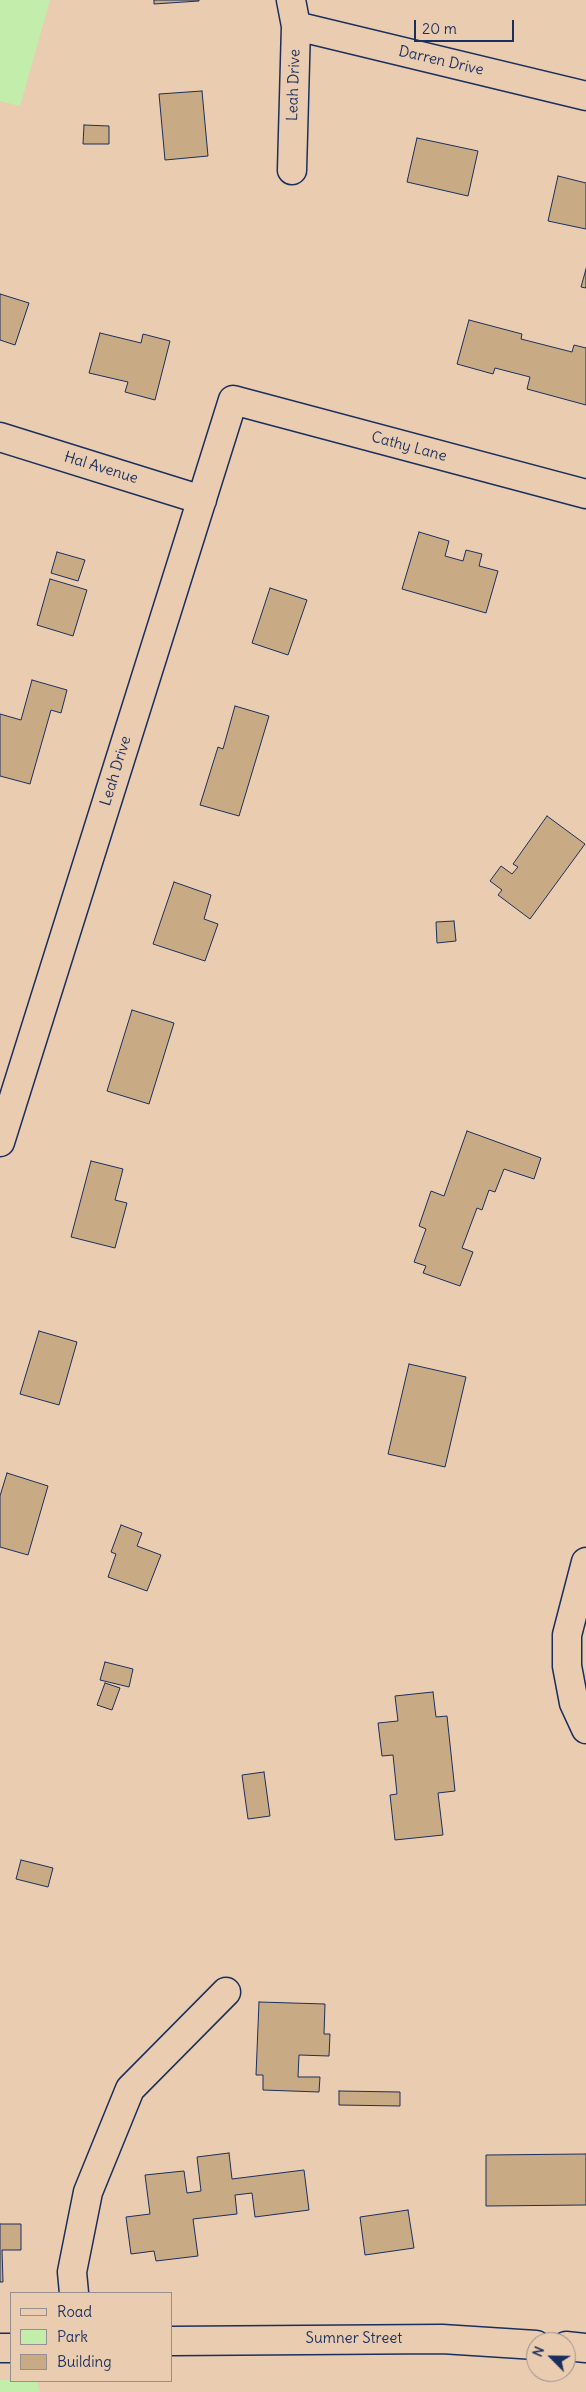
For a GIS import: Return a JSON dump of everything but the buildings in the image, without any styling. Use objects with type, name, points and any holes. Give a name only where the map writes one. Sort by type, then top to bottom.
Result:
[{"type":"street","name":"Leah Drive","points":[[290,0],[296,26],[292,170]]},
{"type":"street","name":"Darren Drive","points":[[296,26],[586,96]]},
{"type":"street","name":"Leah Drive","points":[[0,1142],[233,400]]},
{"type":"street","name":"Cathy Lane","points":[[233,400],[586,494]]},
{"type":"street","name":"Hal Avenue","points":[[0,437],[202,500]]},
{"type":"street","points":[[586,1562],[567,1635],[567,1666],[574,1703],[586,1729]]},
{"type":"street","points":[[74,2292],[72,2272],[88,2192],[130,2089],[226,1992]]},
{"type":"street","name":"Sumner Street","points":[[172,2341],[442,2339],[526,2344]]},
{"type":"green space","points":[[0,0],[50,0],[20,106],[0,101]]},
{"type":"green space","points":[[0,2380],[37,2382],[40,2392],[0,2392]]}]
